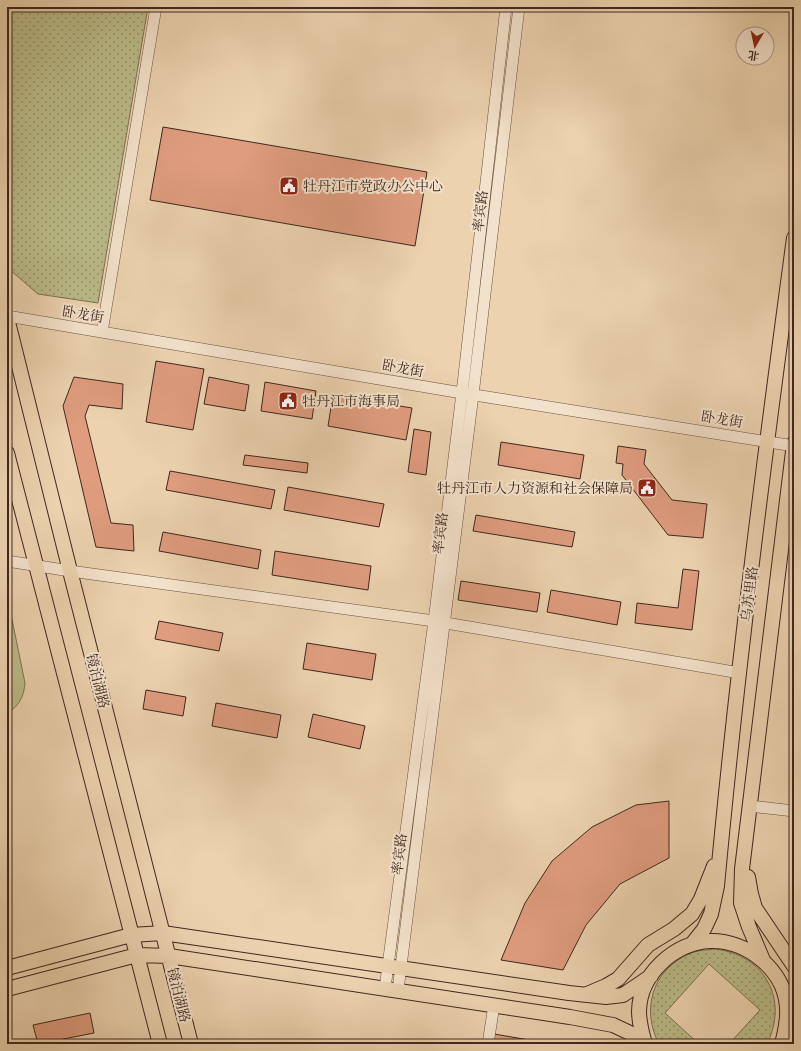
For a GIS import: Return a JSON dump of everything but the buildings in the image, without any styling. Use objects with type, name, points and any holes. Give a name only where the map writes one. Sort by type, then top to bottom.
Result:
[{"type":"main road","name":"乌苏里路","points":[[692,944],[704,929],[711,914],[717,886],[767,442],[794,238]]},
{"type":"main road","name":"镜泊湖路","points":[[7,317],[70,571],[191,1044]]},
{"type":"main road","name":"乌苏里路","points":[[763,960],[741,903],[744,854],[794,443]]},
{"type":"main road","points":[[7,454],[160,1044]]},
{"type":"main road","points":[[584,995],[618,980],[648,945],[674,929],[692,914],[701,899],[721,848]]},
{"type":"main road","points":[[744,854],[755,908],[794,966]]},
{"type":"main road","points":[[7,968],[132,935],[163,934],[606,997],[623,995],[651,976]]},
{"type":"main road","points":[[644,1044],[640,1028],[639,1010],[643,992],[651,976],[662,962],[671,955],[692,944],[710,941],[729,943],[747,949],[763,960],[775,974],[783,989],[787,1007],[789,1044]]},
{"type":"main road","points":[[7,989],[137,955],[169,956],[570,1016],[613,1025],[630,1033],[644,1044]]},
{"type":"main road","points":[[782,1044],[787,1024]]},
{"type":"street","points":[[102,332],[156,7]]},
{"type":"street","name":"率宾路","points":[[467,394],[506,7]]},
{"type":"street","name":"率宾路","points":[[391,989],[467,394],[519,7]]},
{"type":"street","name":"卧龙街","points":[[7,317],[467,394],[794,446]]},
{"type":"street","points":[[7,561],[438,622],[740,673]]},
{"type":"street","points":[[750,806],[794,811]]},
{"type":"street","points":[[488,1044],[494,1005]]},
{"type":"green space","points":[[7,7],[148,7],[98,303],[38,294],[10,270],[7,259]]},
{"type":"green space","points":[[7,595],[25,683],[20,701],[15,708],[7,713]]},
{"type":"green space","points":[[716,949],[733,953],[748,960],[759,970],[768,982],[773,996],[775,1011],[773,1027],[767,1044],[729,1044],[760,1010],[709,964],[665,1013],[699,1044],[659,1044],[651,1018],[651,1005],[653,992],[659,981],[666,970],[676,961],[692,953]]},
{"type":"place","name":"牡丹江市党政办公中心","points":[[289,186]]},
{"type":"place","name":"牡丹江市海事局","points":[[288,401]]},
{"type":"place","name":"牡丹江市人力资源和社会保障局","points":[[647,488]]}]
